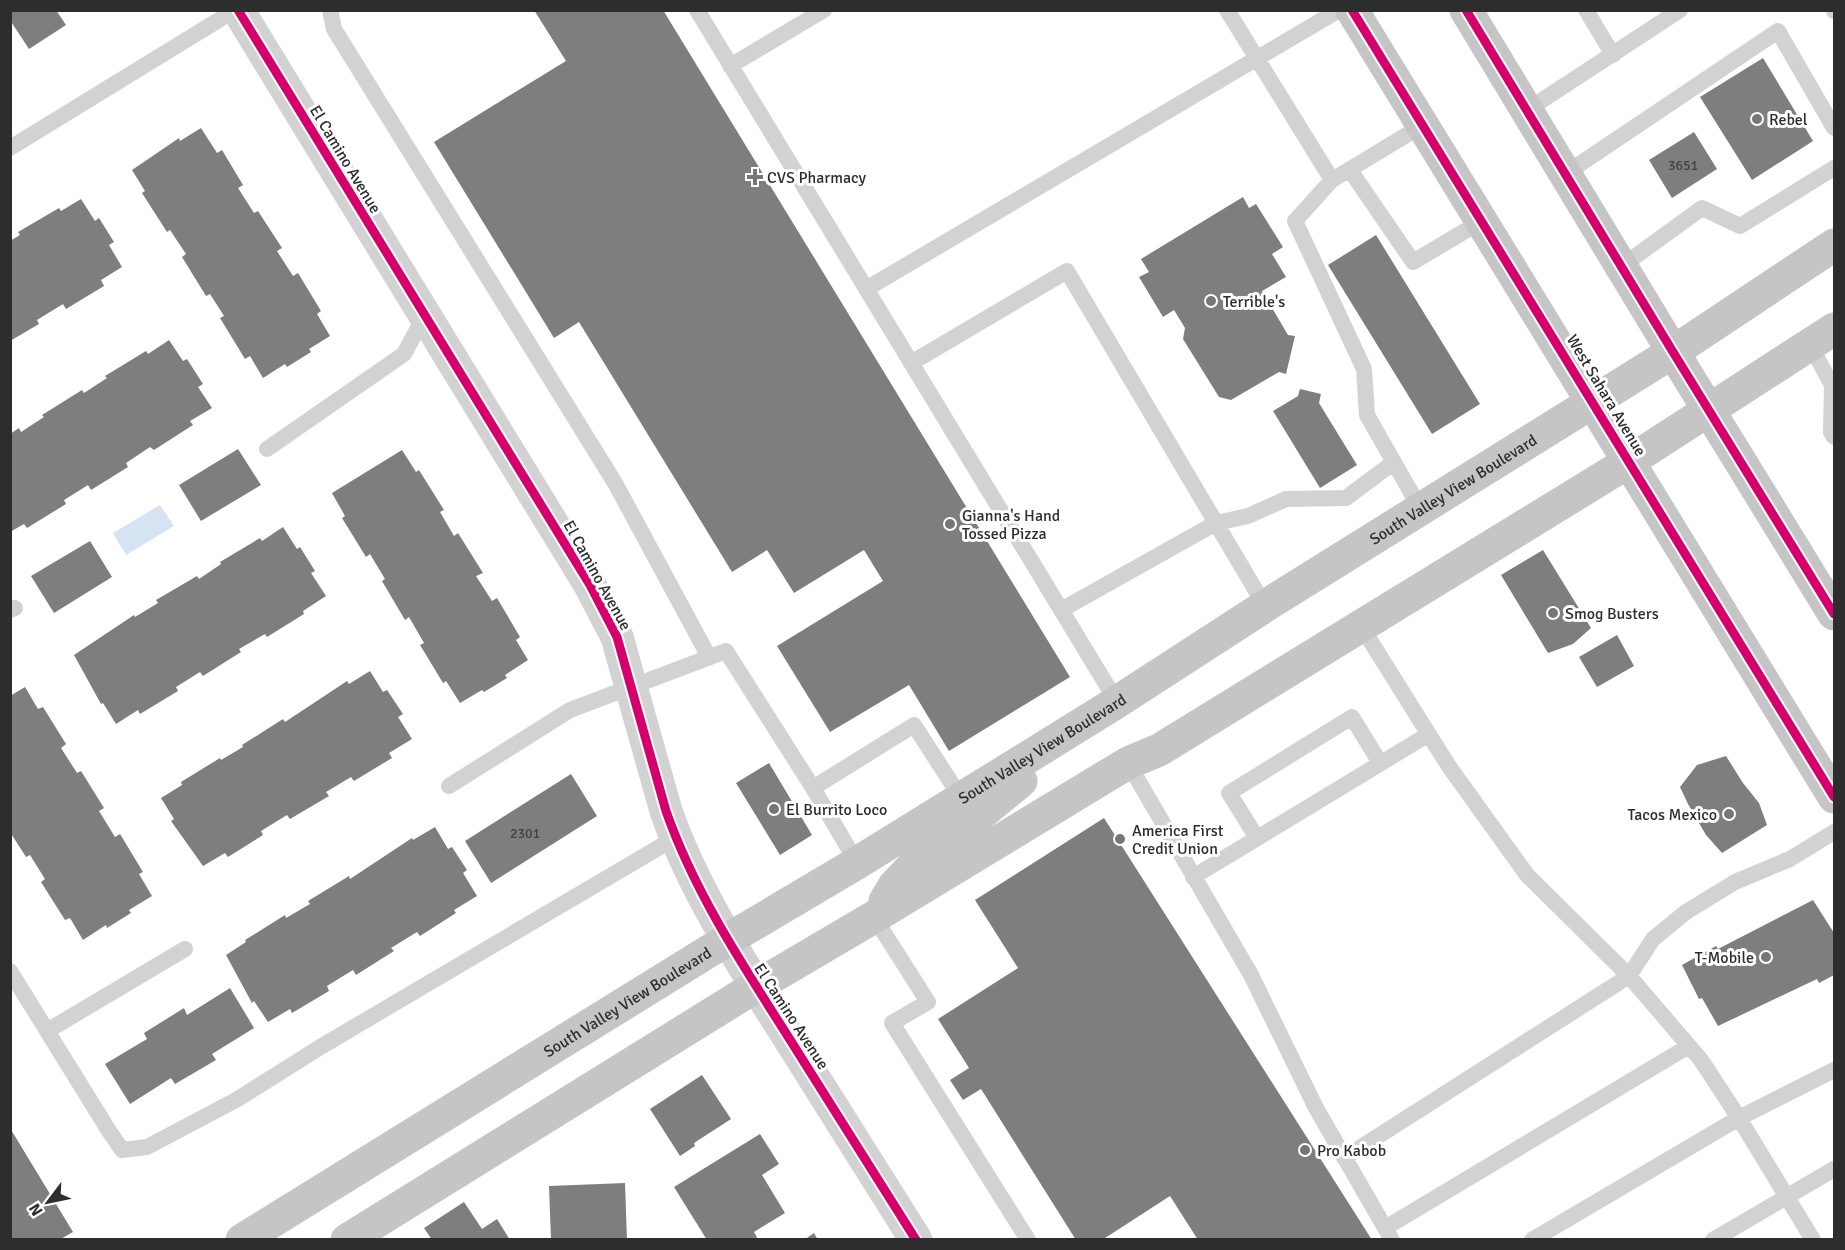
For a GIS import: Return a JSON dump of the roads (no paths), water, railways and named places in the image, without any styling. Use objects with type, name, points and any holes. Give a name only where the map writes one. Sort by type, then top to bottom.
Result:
[{"type":"main road","name":"West Sahara Avenue","points":[[1352,10],[1834,797]]},
{"type":"main road","points":[[1466,10],[1708,410],[1826,580],[1834,614]]},
{"type":"main road","name":"South Valley View Boulevard","points":[[243,1239],[1117,702],[1265,606],[1672,352],[1834,245]]},
{"type":"main road","points":[[347,1239],[755,987],[1128,763],[1159,750],[1630,461],[1822,337]]},
{"type":"main road","points":[[874,917],[894,886],[914,865],[946,843],[1117,702]]},
{"type":"street","name":"El Camino Avenue","points":[[236,10],[590,585],[617,637],[675,838],[727,940],[755,987],[916,1239]]},
{"type":"lane","points":[[10,148],[236,10]]},
{"type":"lane","points":[[330,10],[334,29],[615,483],[709,657]]},
{"type":"lane","points":[[697,10],[1117,702]]},
{"type":"lane","points":[[730,66],[824,10]]},
{"type":"lane","points":[[1227,10],[1332,180]]},
{"type":"lane","points":[[866,289],[1340,10]]},
{"type":"lane","points":[[1586,10],[1612,55]]},
{"type":"lane","points":[[1527,111],[1680,10]]},
{"type":"lane","points":[[1565,174],[1778,31],[1834,128]]},
{"type":"lane","points":[[1422,510],[1367,415],[1364,369],[1295,221],[1332,180],[1423,125]]},
{"type":"lane","points":[[1622,266],[1702,208],[1740,226],[1834,168]]},
{"type":"lane","points":[[1350,170],[1413,262],[1482,221]]},
{"type":"lane","points":[[911,363],[1067,271],[1265,606]]},
{"type":"lane","points":[[267,449],[404,354],[424,317]]},
{"type":"lane","points":[[1822,337],[1833,385],[1831,432],[1834,437]]},
{"type":"lane","points":[[1061,610],[1216,523],[1248,516],[1286,499],[1346,498],[1394,462]]},
{"type":"lane","points":[[1361,626],[1448,765],[1527,874],[1629,976],[1701,1060],[1813,1239]]},
{"type":"lane","points":[[449,786],[570,710],[726,651],[813,788],[857,863]]},
{"type":"lane","points":[[1257,838],[1229,792],[1352,717],[1380,763]]},
{"type":"lane","points":[[813,788],[914,725],[961,798]]},
{"type":"lane","points":[[1193,877],[1429,734]]},
{"type":"lane","points":[[1128,763],[1251,975],[1316,1108],[1388,1234],[1689,1046]]},
{"type":"lane","points":[[1344,1158],[1629,976],[1653,939],[1686,912],[1735,882],[1790,859],[1834,832]]},
{"type":"lane","points":[[10,971],[122,1150],[147,1147],[236,1100],[322,1046],[675,838]]},
{"type":"lane","points":[[874,917],[928,1002],[892,1023],[1028,1239]]},
{"type":"lane","points":[[47,1031],[185,949]]},
{"type":"lane","points":[[1532,1239],[1739,1118],[1834,1070]]},
{"type":"lane","points":[[1713,1239],[1834,1169]]},
{"type":"water","points":[[160,505],[174,526],[126,555],[113,533]]},
{"type":"place","name":"Rebel","points":[[1757,119]]},
{"type":"place","name":"CVS Pharmacy","points":[[755,177]]},
{"type":"place","name":"Terrible's","points":[[1211,301]]},
{"type":"place","name":"Gianna's Hand Tossed Pizza","points":[[950,524]]},
{"type":"place","name":"Smog Busters","points":[[1553,613]]},
{"type":"place","name":"El Burrito Loco","points":[[774,809]]},
{"type":"place","name":"Tacos Mexico","points":[[1729,814]]},
{"type":"place","name":"America First Credit Union","points":[[1120,839]]},
{"type":"place","name":"T-Mobile","points":[[1766,957]]},
{"type":"place","name":"Pro Kabob","points":[[1305,1150]]}]
